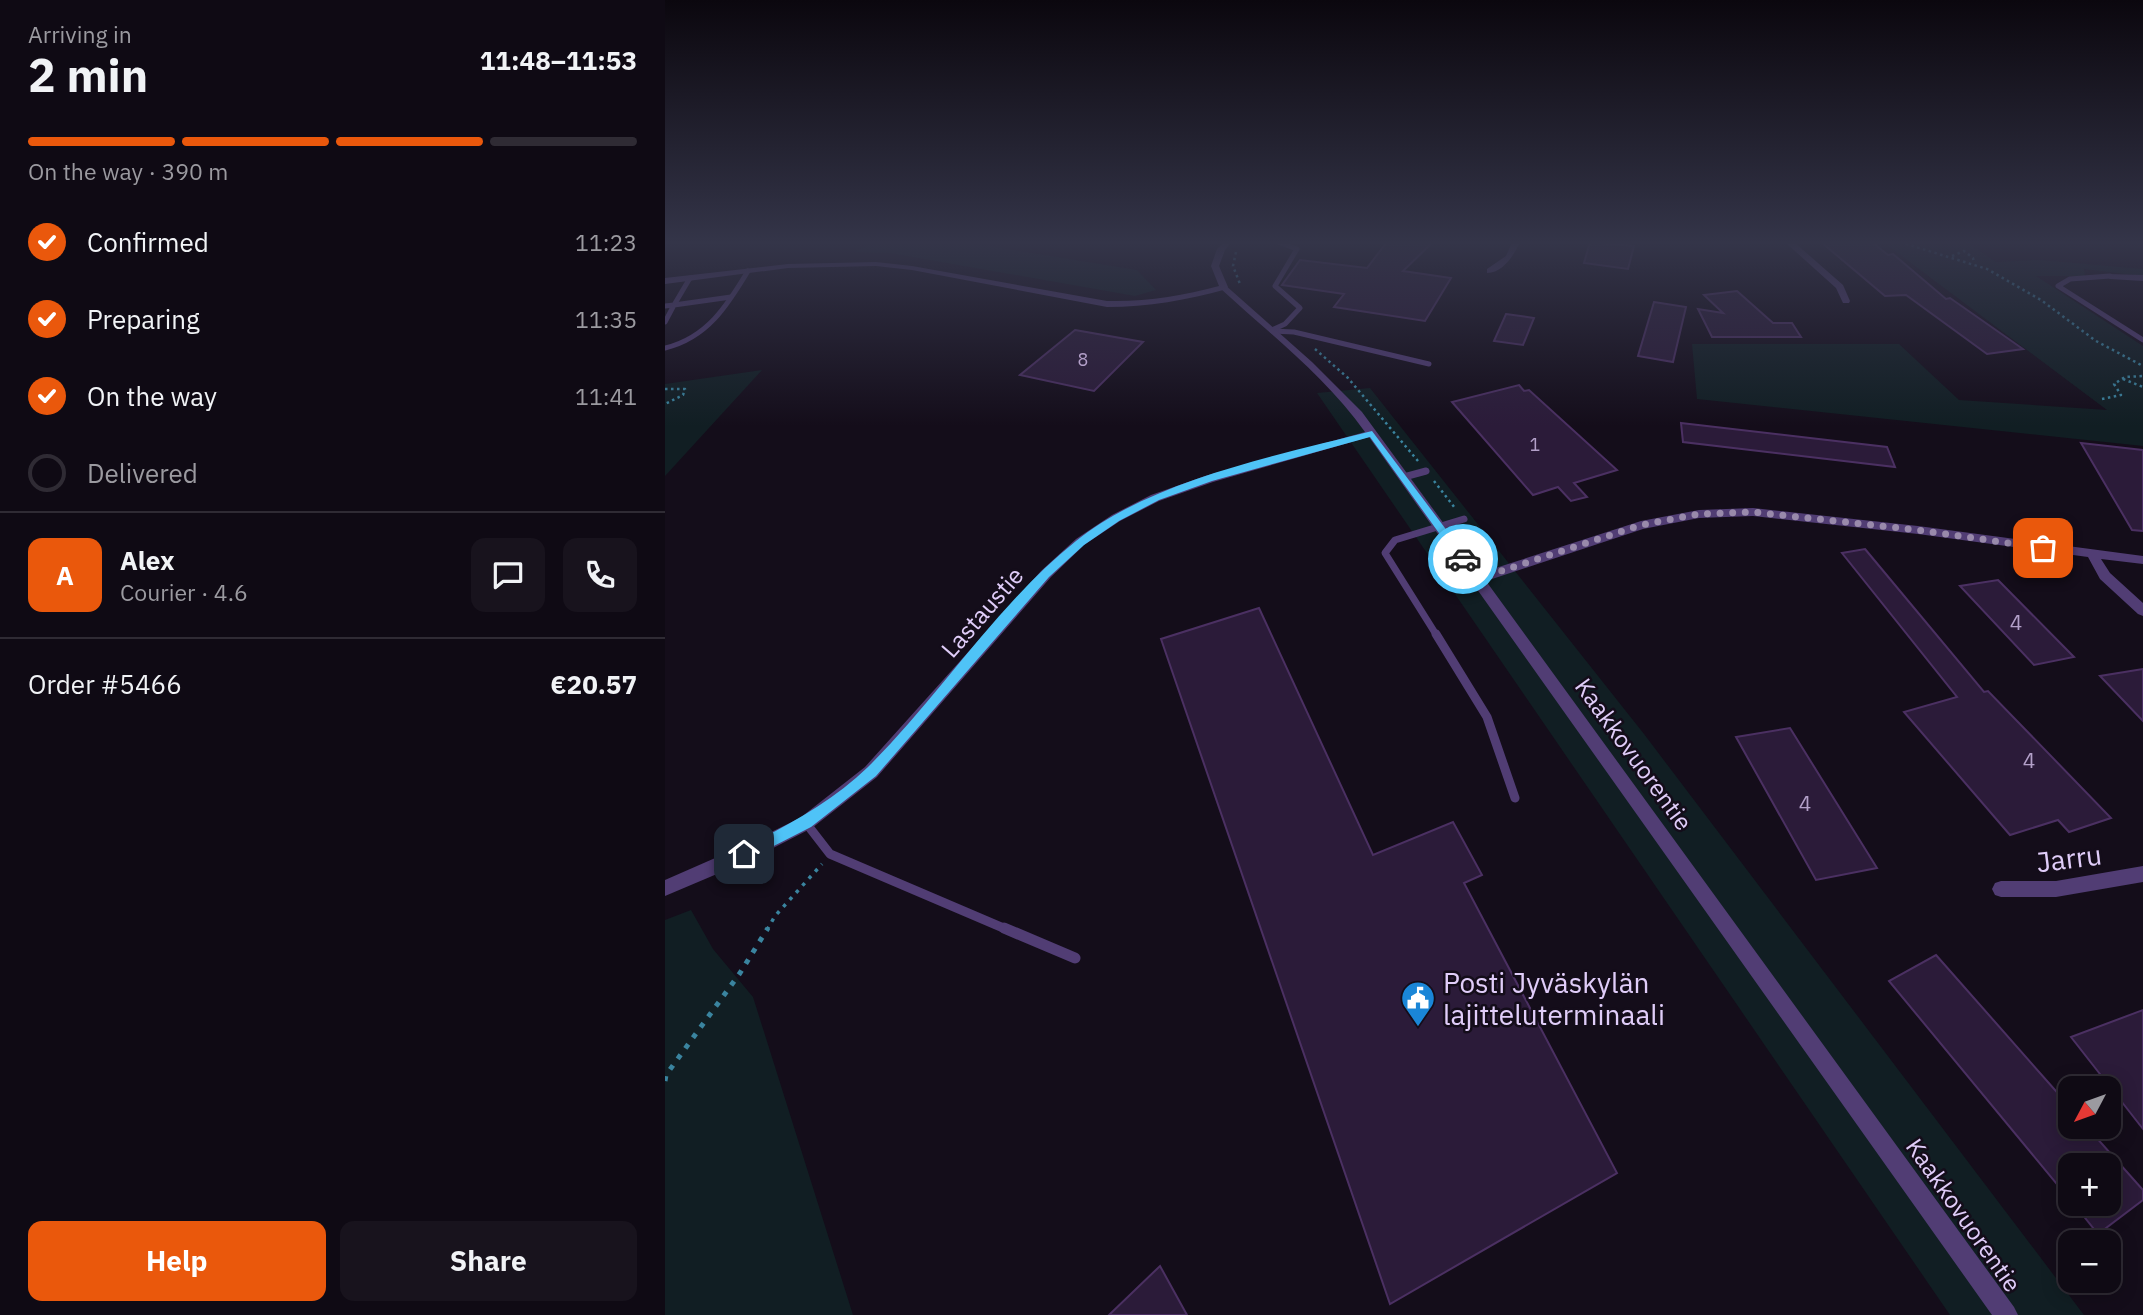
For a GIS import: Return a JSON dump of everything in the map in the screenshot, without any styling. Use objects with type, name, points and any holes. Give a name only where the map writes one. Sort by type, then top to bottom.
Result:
[{"type":"street","points":[[1104,303],[1149,303]]},
{"type":"street","name":"Kaakkovuorentie","points":[[1242,303],[1343,397],[1372,433],[2005,1315]]},
{"type":"street","name":"Lastaustie","points":[[665,888],[744,854],[806,822],[871,772],[1045,574],[1089,536],[1155,498],[1209,479],[1372,433]]},
{"type":"street","points":[[1477,579],[1641,525],[1699,514],[1753,512],[2143,560]]},
{"type":"street","points":[[2094,555],[2105,576],[2143,611]]},
{"type":"street","name":"Jarru","points":[[2001,888],[2056,890],[2143,874]]},
{"type":"lane","points":[[665,306],[686,303]]},
{"type":"lane","points":[[665,348],[693,339],[704,331],[726,303]]},
{"type":"lane","points":[[1272,331],[1285,324],[1300,308],[1295,303]]},
{"type":"lane","points":[[2086,303],[2143,340]]},
{"type":"lane","points":[[665,322],[674,305]]},
{"type":"lane","points":[[1272,331],[1294,332],[1429,364]]},
{"type":"lane","points":[[1404,477],[1426,471]]},
{"type":"lane","points":[[1464,520],[1395,540],[1385,553],[1486,717],[1515,799]]},
{"type":"lane","points":[[806,822],[830,854],[1075,958]]},
{"type":"path","points":[[2043,303],[2096,341],[2143,366]]},
{"type":"path","points":[[2102,399],[2121,395],[2114,384],[2123,379],[2143,376]]},
{"type":"path","points":[[2123,379],[2143,387]]},
{"type":"path","points":[[665,389],[685,389],[683,395],[665,404]]},
{"type":"path","points":[[665,1081],[666,1075],[740,973],[775,916],[830,854]]},
{"type":"shaded area","points":[[1965,303],[2078,303],[2143,346],[2143,446],[1697,399],[1692,344],[1899,344],[1959,400],[2107,410]]},
{"type":"shaded area","points":[[762,370],[665,476],[665,384]]},
{"type":"shaded area","points":[[1370,388],[1644,734],[2058,1281],[2058,1293],[2067,1293],[2084,1315],[1950,1315],[1317,393]]},
{"type":"shaded area","points":[[691,910],[713,949],[753,997],[853,1315],[665,1315],[665,920]]},
{"type":"building","points":[[1337,303],[1436,303],[1425,321],[1334,307]]},
{"type":"building","points":[[1654,303],[1686,307],[1673,362],[1638,356]]},
{"type":"building","points":[[1713,303],[1751,303],[1773,323],[1792,323],[1801,337],[1712,337],[1698,309],[1723,313]]},
{"type":"building","points":[[1917,303],[1958,303],[2023,349],[1987,354]]},
{"type":"building","points":[[1506,314],[1534,318],[1523,345],[1494,341]]},
{"type":"building","points":[[1075,330],[1143,342],[1094,391],[1020,375]]},
{"type":"building","points":[[1519,385],[1524,391],[1529,390],[1617,470],[1574,483],[1587,497],[1571,501],[1558,487],[1533,495],[1452,402]]},
{"type":"building","points":[[1681,423],[1887,447],[1895,467],[1683,442]]},
{"type":"building","points":[[2081,443],[2143,450],[2143,531],[2132,530]]},
{"type":"building","points":[[1865,549],[1984,692],[1988,691],[2111,818],[2069,832],[2058,820],[2010,835],[1904,712],[1957,697],[1842,553]]},
{"type":"building","points":[[1998,580],[2074,657],[2034,665],[1960,586]]},
{"type":"building","name":"Posti Jyväskylän lajitteluterminaali","points":[[1259,608],[1373,855],[1453,822],[1482,875],[1464,883],[1617,1173],[1390,1304],[1161,639]]},
{"type":"building","points":[[2143,669],[2143,721],[2100,676]]},
{"type":"building","points":[[1790,728],[1877,868],[1816,880],[1736,737]]},
{"type":"building","points":[[1936,955],[2058,1093],[2058,1139],[2098,1139],[2110,1153],[2058,1153],[2058,1185],[1889,981]]},
{"type":"building","points":[[2143,1010],[2143,1129],[2121,1101],[2121,1076],[2102,1076],[2071,1037]]},
{"type":"building","points":[[2121,1165],[2143,1190],[2143,1200],[2103,1230],[2095,1230],[2084,1216],[2121,1216]]},
{"type":"building","points":[[1160,1266],[1187,1315],[1109,1315]]},
{"type":"way so far","points":[[1463,559],[1477,579],[1641,525],[1699,514],[1753,512],[1918,530],[2043,548]]},
{"type":"place","name":"Posti Jyväskylän lajitteluterminaali","points":[[1418,1028]]},
{"type":"route","points":[[744,854],[806,822],[871,772],[1045,574],[1080,542],[1116,518],[1155,498],[1209,479],[1372,433],[1463,559]]}]
